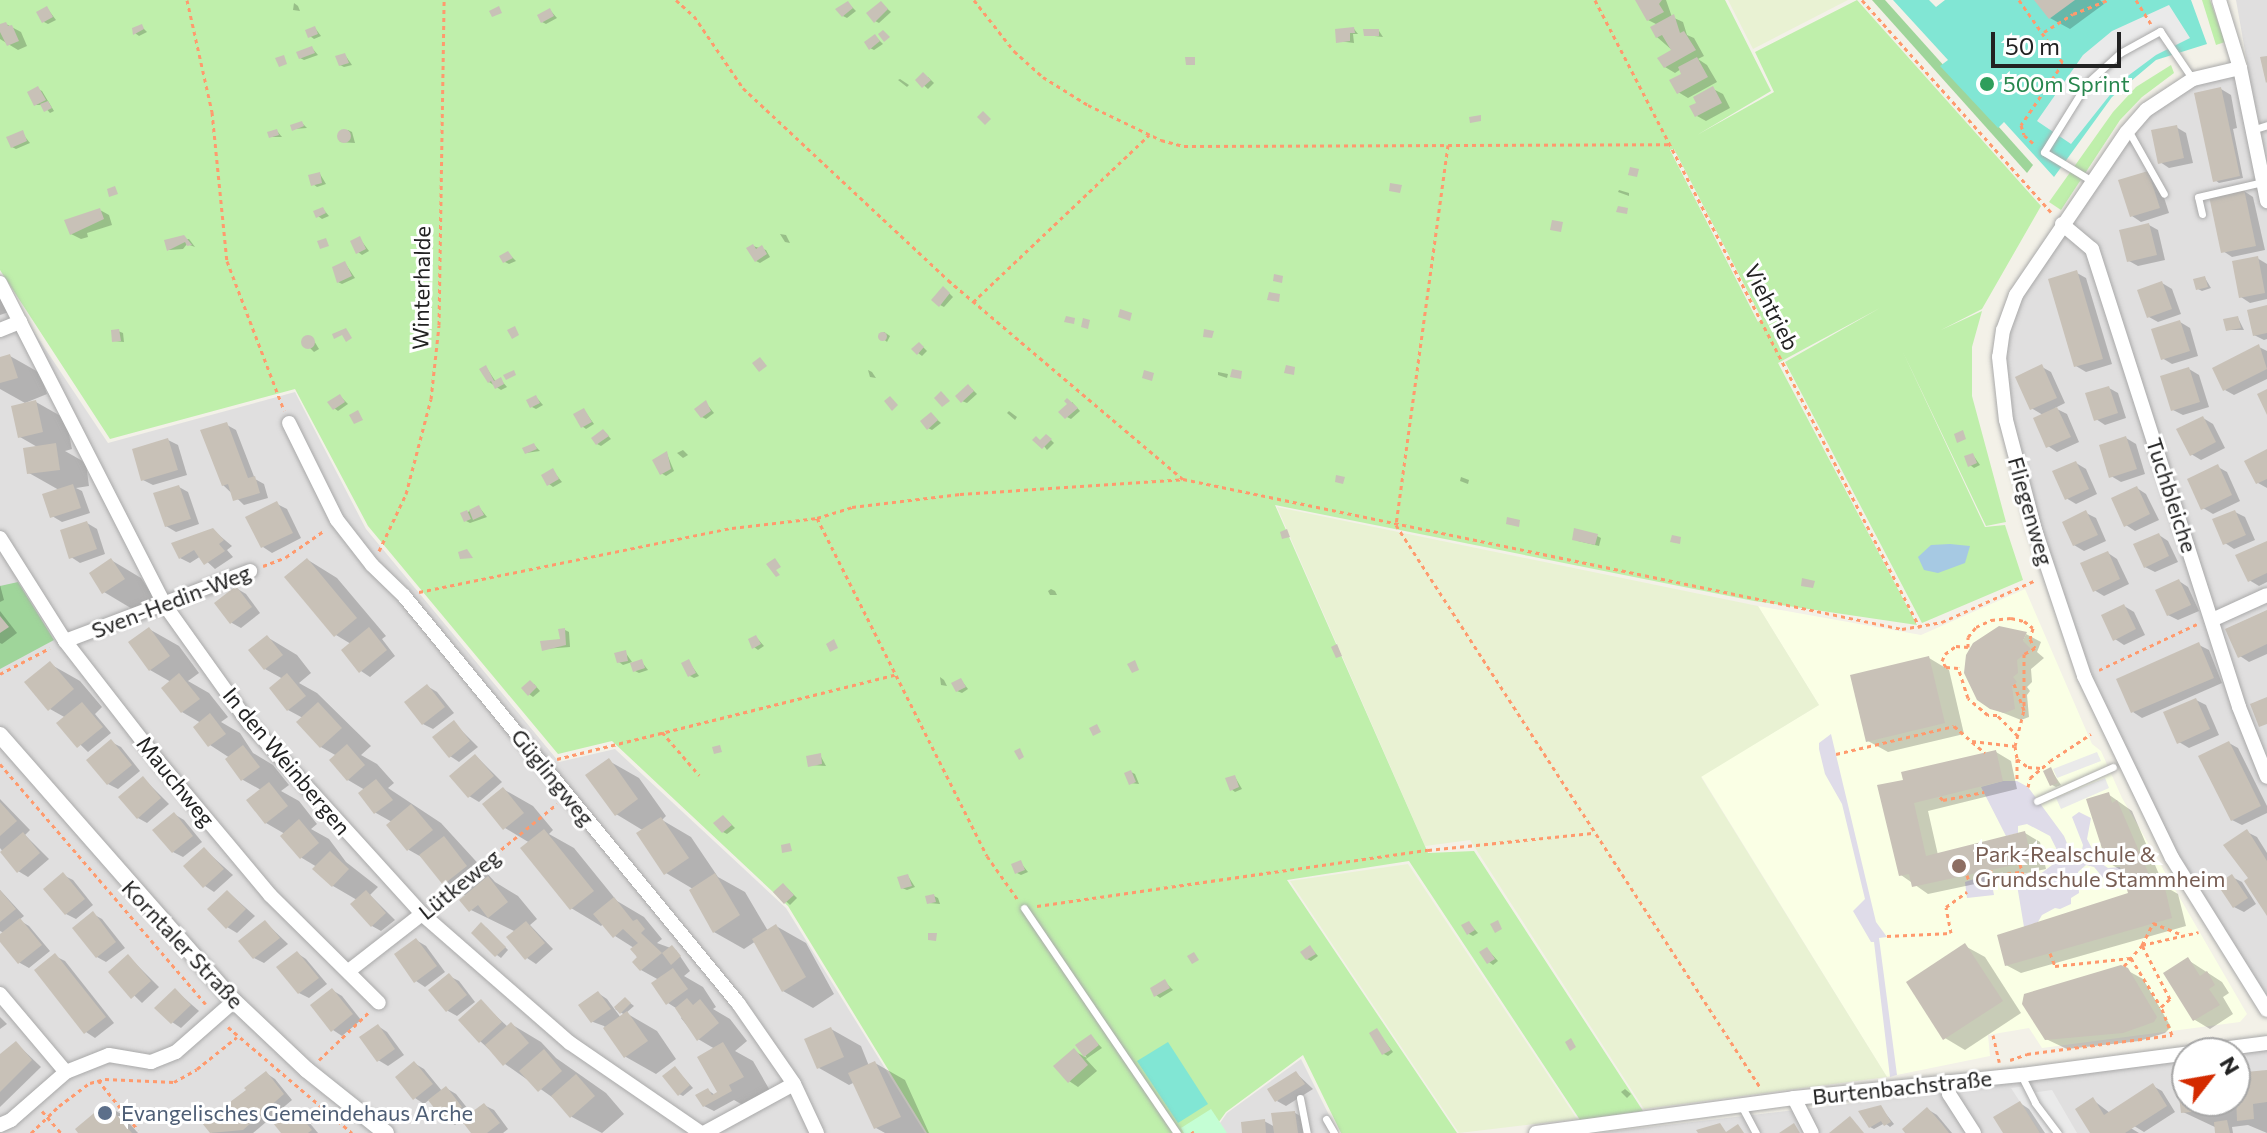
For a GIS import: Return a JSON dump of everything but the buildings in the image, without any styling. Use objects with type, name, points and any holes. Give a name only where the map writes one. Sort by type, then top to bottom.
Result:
[{"type":"street","points":[[2219,0],[2240,68],[2267,201]]},
{"type":"street","name":"Fliegenweg","points":[[2240,68],[2193,79],[2146,110],[2128,130],[2016,295],[2003,330],[1999,357],[2006,420],[2049,575],[2084,676],[2172,858],[2267,1010]]},
{"type":"street","name":"Tuchbleiche","points":[[2062,224],[2092,249],[2212,620],[2260,746],[2267,777]]},
{"type":"street","name":"In den Weinbergen","points":[[0,283],[164,604],[249,723],[422,914],[570,1043],[702,1133],[794,1084]]},
{"type":"street","points":[[0,330],[20,322]]},
{"type":"street","name":"Güglingweg","points":[[289,423],[337,520],[372,565],[404,596],[738,1003],[794,1084],[817,1133]]},
{"type":"street","name":"Mauchweg","points":[[0,538],[65,641],[158,761],[270,895],[350,970],[379,1003]]},
{"type":"street","name":"Sven-Hedin-Weg","points":[[65,641],[250,571]]},
{"type":"street","points":[[2212,620],[2267,595]]},
{"type":"street","name":"Korntaler Straße","points":[[0,735],[234,1001],[307,1070],[386,1133]]},
{"type":"street","name":"Lütkeweg","points":[[350,970],[422,914]]},
{"type":"street","points":[[0,994],[66,1072]]},
{"type":"street","points":[[7,1126],[31,1100],[66,1072],[109,1055],[151,1062],[176,1052],[234,1001]]},
{"type":"street","name":"Burtenbachstraße","points":[[1536,1133],[1626,1127],[1741,1105],[1948,1082],[1998,1071],[2021,1075],[2267,1043]]},
{"type":"street","points":[[1948,1082],[1949,1094],[1974,1133]]},
{"type":"street","points":[[1794,1098],[1812,1133]]},
{"type":"lane","points":[[2092,181],[2044,152],[2087,83],[2120,53],[2160,31],[2193,79]]},
{"type":"lane","points":[[2252,130],[2267,125]]},
{"type":"lane","points":[[2128,130],[2164,194]]},
{"type":"lane","points":[[2202,214],[2198,197],[2263,182]]},
{"type":"lane","points":[[2037,801],[2113,767]]},
{"type":"lane","points":[[1024,908],[1177,1133]]},
{"type":"lane","points":[[2021,1075],[2035,1103],[2058,1133]]},
{"type":"lane","points":[[1300,1098],[1307,1133]]},
{"type":"lane","points":[[1741,1105],[1756,1133]]},
{"type":"lane","points":[[1326,1119],[1334,1133]]},
{"type":"path","points":[[187,0],[212,112],[227,261],[289,423]]},
{"type":"path","name":"Winterhalde","points":[[372,565],[406,494],[431,399],[439,325],[444,0]]},
{"type":"path","points":[[676,0],[694,16],[743,88],[973,302],[1183,479]]},
{"type":"path","points":[[974,0],[1014,51],[1043,77],[1088,105],[1149,135],[1184,146],[1671,144]]},
{"type":"path","name":"Viehtrieb","points":[[1595,0],[1920,628]]},
{"type":"path","points":[[1862,0],[2062,224]]},
{"type":"path","points":[[2019,0],[2063,63],[2021,125],[2024,135],[2044,152]]},
{"type":"path","points":[[2044,32],[2073,14],[2108,0]]},
{"type":"path","points":[[2136,0],[2157,33]]},
{"type":"path","points":[[973,302],[1149,135]]},
{"type":"path","points":[[1448,145],[1396,525],[1762,1091],[1766,1102]]},
{"type":"path","points":[[404,596],[732,528],[817,518],[852,507],[960,494],[1183,479],[1754,601],[1902,629],[1920,628],[2049,575]]},
{"type":"path","points":[[817,518],[987,856],[1024,908],[1428,850],[1593,833]]},
{"type":"path","name":"Sven-Hedin-Weg","points":[[250,571],[286,557],[337,520]]},
{"type":"path","points":[[2010,626],[2011,618]]},
{"type":"path","points":[[2017,781],[2015,746],[2018,736],[2024,710],[2024,654],[2035,648],[2030,639],[2033,628],[2011,618],[1991,620],[1972,632],[1968,637],[1968,647],[1956,646],[1945,654],[1942,661],[1946,667],[1958,668],[1965,691],[1978,710],[1997,713],[2018,736]]},
{"type":"path","points":[[2084,676],[2212,620]]},
{"type":"path","points":[[1972,632],[1978,638]]},
{"type":"path","name":"Sven-Hedin-Weg","points":[[0,674],[65,641]]},
{"type":"path","points":[[542,763],[895,675]]},
{"type":"path","points":[[2014,684],[2024,710]]},
{"type":"path","points":[[1965,691],[1970,689]]},
{"type":"path","points":[[1836,754],[1954,726],[1985,753]]},
{"type":"path","points":[[662,732],[699,775]]},
{"type":"path","points":[[2028,787],[2030,778],[2091,734]]},
{"type":"path","points":[[1972,741],[2015,746]]},
{"type":"path","points":[[2017,759],[2028,767],[2042,768]]},
{"type":"path","points":[[1940,797],[1943,800],[1963,793],[1984,792]]},
{"type":"path","name":"Lütkeweg","points":[[422,914],[566,796]]},
{"type":"path","points":[[1991,870],[1991,876],[2022,874],[2020,864]]},
{"type":"path","points":[[1967,875],[1969,881]]},
{"type":"path","points":[[1887,936],[1951,933],[1946,907],[1967,892]]},
{"type":"path","points":[[2124,966],[2142,945],[2153,923],[2182,935]]},
{"type":"path","points":[[2142,945],[2207,931]]},
{"type":"path","points":[[2142,945],[2170,999],[2161,1007]]},
{"type":"path","points":[[2050,953],[2055,966],[2131,958]]},
{"type":"path","points":[[1993,1035],[1998,1071],[2027,1054],[2171,1033],[2161,1007],[2131,958]]},
{"type":"path","points":[[307,1070],[379,1003]]},
{"type":"path","points":[[31,1133],[79,1089],[99,1081],[174,1082],[237,1036]]},
{"type":"path","points":[[85,1064],[138,1130]]},
{"type":"path","points":[[31,1100],[61,1133]]},
{"type":"path","points":[[125,1124],[129,1119]]},
{"type":"shaded area","points":[[1728,0],[1848,0],[1753,49]]},
{"type":"shaded area","points":[[1893,0],[1929,0],[1936,7],[1945,0],[2191,0],[2207,44],[2156,60],[2112,97],[2054,177],[2004,122],[1998,128],[1940,66],[1948,60]]},
{"type":"shaded area","points":[[2236,0],[2267,0],[2267,1005],[2173,859],[2089,681],[2048,573],[2010,411],[2003,335],[2019,298],[2131,130],[2194,81],[2248,68]]},
{"type":"shaded area","points":[[2169,5],[2190,38],[2156,55],[2121,81],[2071,144],[2037,121],[2083,55],[2112,31]]},
{"type":"shaded area","points":[[0,281],[108,443],[295,392],[366,529],[559,762],[615,749],[786,908],[925,1133],[0,1133]]},
{"type":"shaded area","points":[[1277,507],[1758,606],[1819,705],[1701,777],[1887,1077],[1644,1109],[1470,840],[1425,846]]},
{"type":"shaded area","points":[[1931,545],[1970,546],[1965,563],[1938,573],[1924,570],[1918,557]]},
{"type":"shaded area","name":"Park-Realschule & Grundschule Stammheim","points":[[2025,589],[2092,744],[2101,751],[2122,798],[2247,1014],[2240,1022],[2042,1048],[2029,1028],[1988,1035],[1990,1056],[1887,1077],[1701,776],[1819,705],[1758,606],[1921,635]]},
{"type":"shaded area","points":[[1831,734],[1876,922],[1887,937],[1879,938],[1897,1075],[1890,1077],[1874,942],[1871,942],[1853,911],[1865,899],[1842,804],[1825,774],[1819,749],[1819,743]]},
{"type":"shaded area","points":[[2097,752],[2101,761],[2057,778],[2053,769]]},
{"type":"shaded area","points":[[2105,778],[2109,788],[2061,809],[2056,798]]},
{"type":"shaded area","points":[[2017,781],[2028,787],[2064,836],[2071,853],[2082,850],[2083,845],[2072,817],[2079,812],[2091,818],[2087,839],[2099,862],[2108,868],[2120,867],[2124,879],[2104,879],[2094,867],[2086,865],[2078,872],[2079,893],[2071,898],[2071,904],[2055,908],[2042,915],[2038,922],[2024,927],[2016,879],[2027,873],[2039,875],[2056,862],[2057,850],[2050,836],[2027,824],[2018,826],[2018,833],[2006,836],[1981,787]]},
{"type":"shaded area","points":[[1408,864],[1577,1119],[1459,1133],[1290,881]]},
{"type":"shaded area","points":[[1990,874],[1994,895],[1967,898],[1965,882]]},
{"type":"shaded area","points":[[1168,1042],[1208,1104],[1178,1123],[1137,1061]]},
{"type":"shaded area","points":[[2267,1047],[2267,1133],[1598,1133],[1922,1095],[2171,1060],[2171,1117],[2251,1117],[2251,1050]]},
{"type":"shaded area","points":[[1301,1059],[1338,1133],[1213,1133],[1227,1113]]},
{"type":"shaded area","points":[[2025,1086],[2030,1093],[2052,1090],[2077,1133],[2040,1133],[2011,1088]]},
{"type":"green space","points":[[0,0],[1725,0],[1771,91],[1697,135],[1774,92],[1755,52],[1857,0],[2041,206],[1982,309],[1941,330],[1982,311],[1972,347],[1972,396],[2006,522],[1986,526],[1902,350],[1985,527],[2005,525],[2023,580],[1922,623],[1785,362],[1880,308],[1778,363],[1917,625],[1754,601],[1275,505],[1428,853],[1474,851],[1643,1111],[1580,1120],[1409,861],[1287,880],[1457,1133],[1341,1133],[1303,1055],[1226,1112],[1211,1133],[927,1133],[788,906],[612,741],[558,754],[368,526],[295,389],[110,439],[0,270]],"holes":[[[1674,149],[1762,319],[1758,322],[1670,150]]]},
{"type":"green space","points":[[1872,0],[1885,0],[2033,165],[2027,173]]},
{"type":"green space","points":[[2202,0],[2210,0],[2225,42],[2216,45]]},
{"type":"green space","points":[[2171,65],[2174,73],[2142,97],[2120,120],[2061,210],[2049,202],[2113,112],[2136,87]]},
{"type":"green space","points":[[18,582],[54,640],[0,669],[0,586]]},
{"type":"green space","points":[[1211,1109],[1227,1133],[1184,1133],[1181,1128]]},
{"type":"place","name":"500m Sprint","points":[[1987,84]]},
{"type":"place","name":"Park-Realschule & Grundschule Stammheim","points":[[1959,866]]},
{"type":"place","name":"Evangelisches Gemeindehaus Arche","points":[[105,1113]]}]
